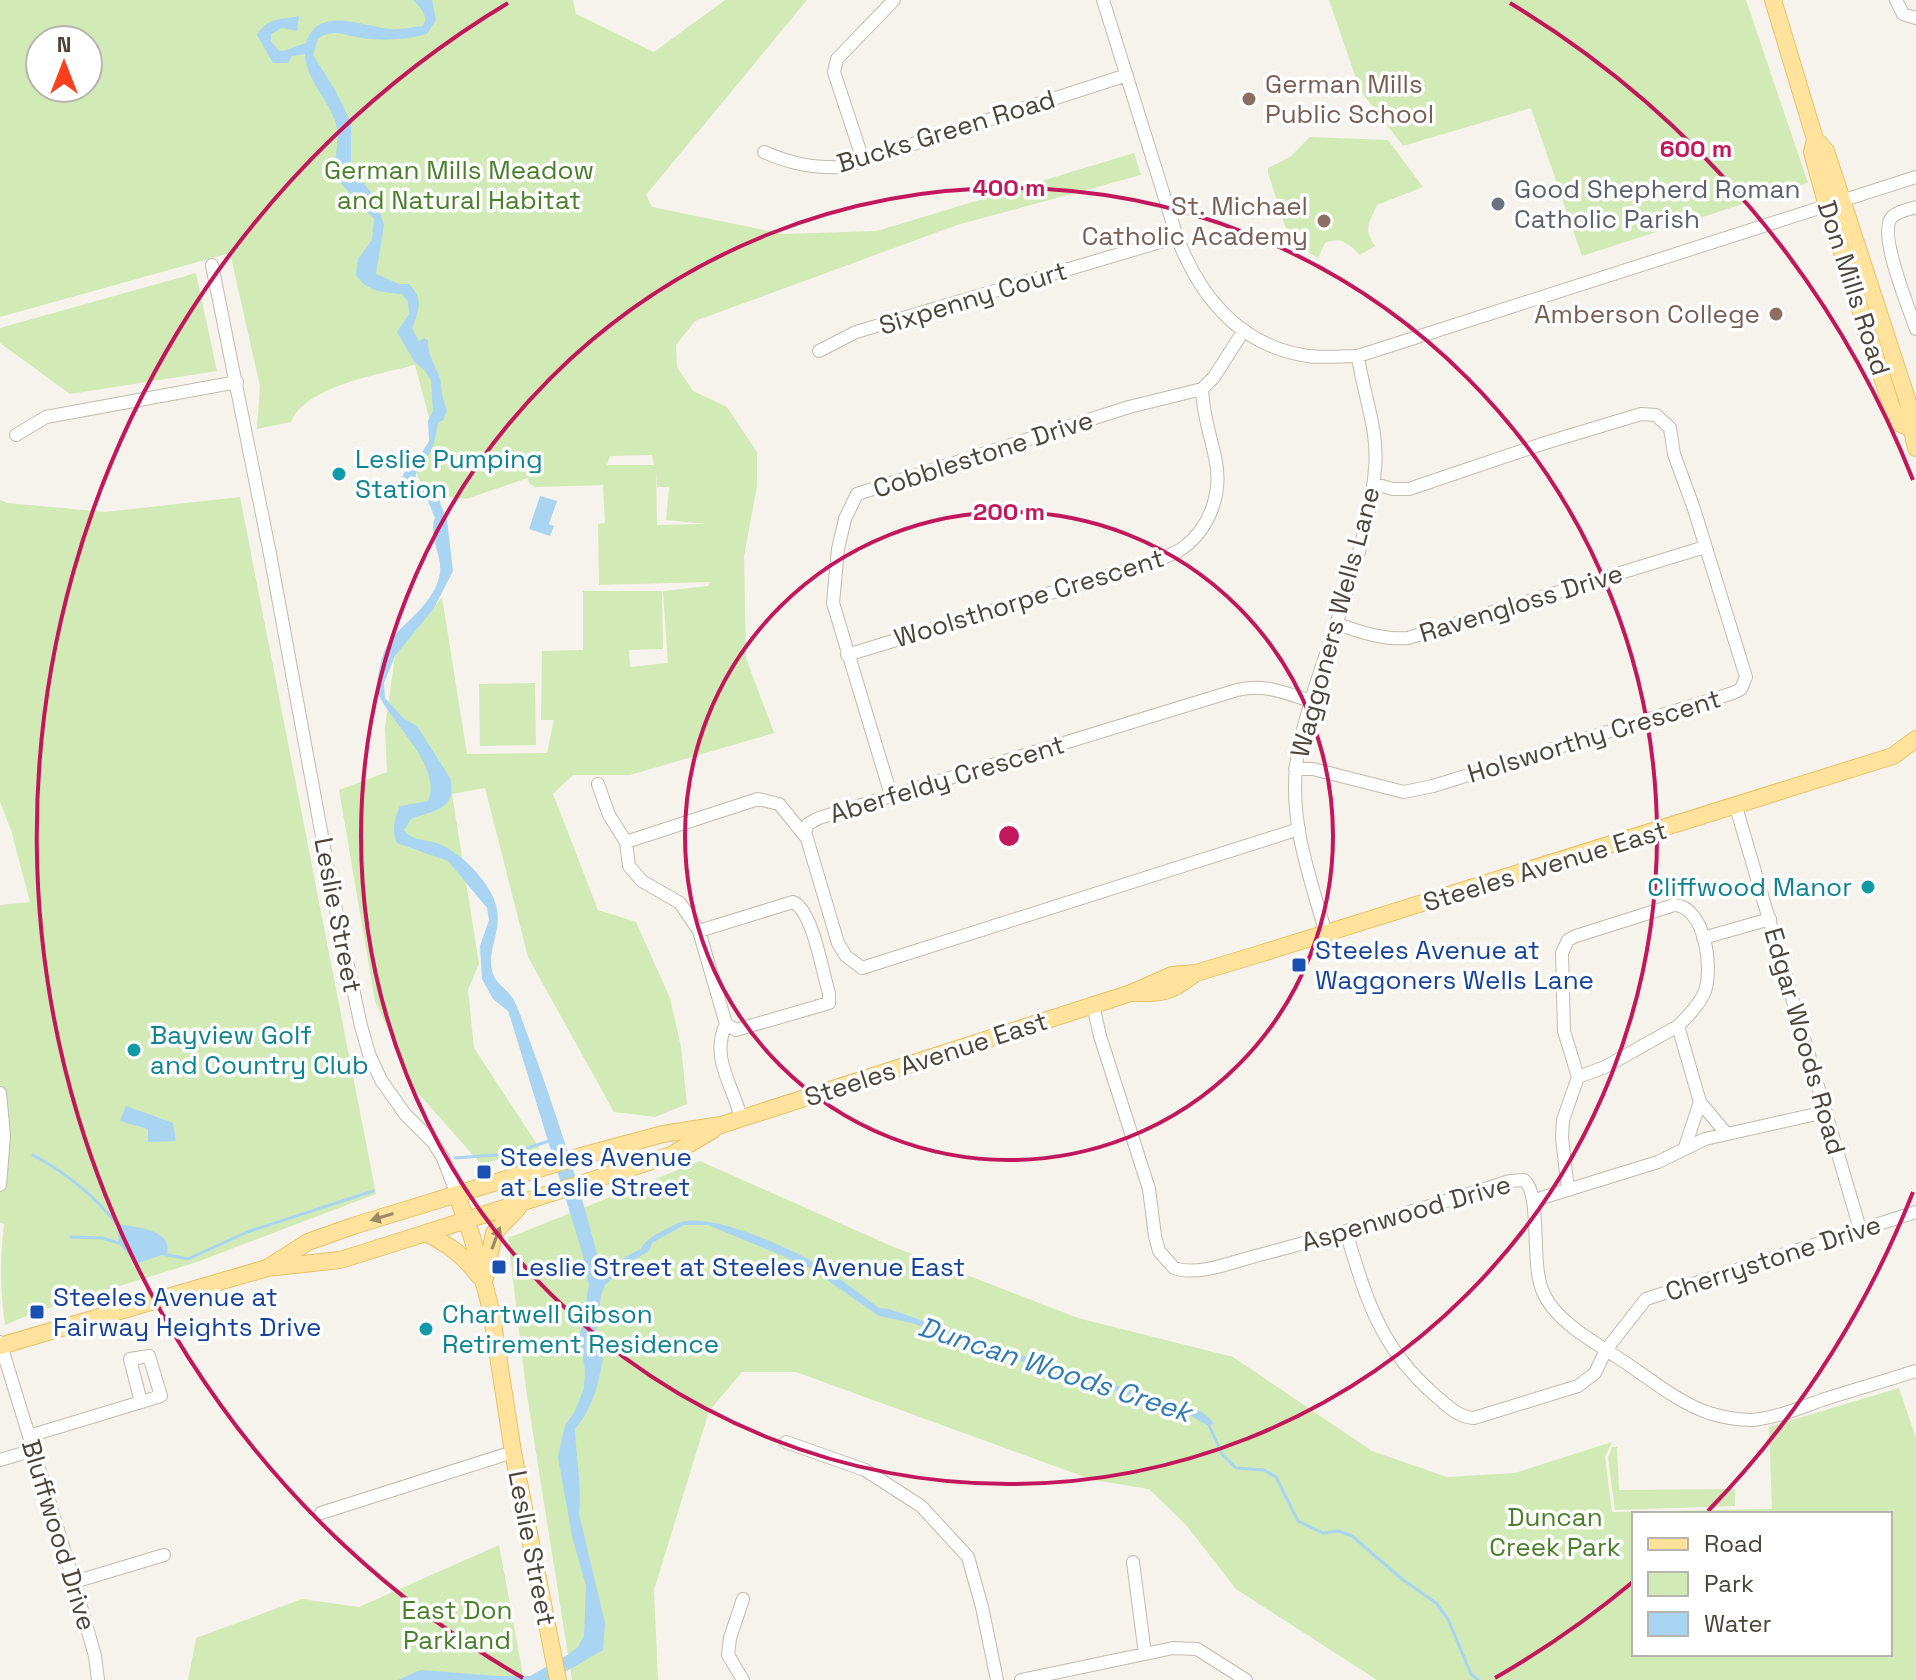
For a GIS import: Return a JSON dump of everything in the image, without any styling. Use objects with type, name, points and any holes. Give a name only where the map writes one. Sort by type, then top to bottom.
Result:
[{"type":"main road","name":"Don Mills Road","points":[[1773,0],[1815,139],[1812,152],[1834,203],[1897,422],[1910,428],[1916,448]]},
{"type":"main road","name":"Steeles Avenue East","points":[[267,1268],[308,1242],[326,1235],[581,1156],[663,1134],[721,1125],[1131,993],[1149,995],[1167,991],[1180,986],[1196,973],[1893,756],[1916,739]]},
{"type":"main road","name":"Steeles Avenue East","points":[[1893,756],[1916,758]]},
{"type":"main road","name":"Steeles Avenue East","points":[[0,1344],[267,1268],[340,1260],[671,1155],[721,1125]]},
{"type":"main road","name":"Leslie Street","points":[[457,1195],[484,1283],[513,1452],[558,1680]]},
{"type":"main road","points":[[484,1283],[494,1233],[524,1203]]},
{"type":"main road","points":[[426,1233],[464,1256],[484,1283]]},
{"type":"street","points":[[863,160],[834,72],[837,59],[894,0]]},
{"type":"street","points":[[1103,0],[1177,237],[1192,271],[1215,307],[1244,330],[1265,344],[1308,356],[1358,356],[1916,177]]},
{"type":"street","points":[[1896,0],[1903,14],[1916,18]]},
{"type":"street","name":"Bucks Green Road","points":[[764,152],[790,164],[842,167],[1127,75]]},
{"type":"street","points":[[1916,207],[1890,220],[1888,238],[1895,269],[1916,329]]},
{"type":"street","name":"Sixpenny Court","points":[[819,351],[856,332],[1177,237]]},
{"type":"street","name":"Leslie Street","points":[[212,265],[237,382],[333,896],[361,1026],[381,1080],[405,1114],[433,1142],[457,1195]]},
{"type":"street","points":[[1202,389],[1214,377],[1244,330]]},
{"type":"street","name":"Waggoners Wells Lane","points":[[1326,934],[1306,870],[1299,829],[1295,769],[1303,728],[1337,624],[1374,484],[1375,432],[1358,356]]},
{"type":"street","points":[[16,435],[46,417],[237,382]]},
{"type":"street","name":"Woolsthorpe Crescent","points":[[847,655],[1149,563],[1181,550],[1196,537],[1215,506],[1217,471],[1203,417],[1202,389]]},
{"type":"street","name":"Cobblestone Drive","points":[[891,795],[833,603],[845,519],[857,494],[1129,407],[1202,389]]},
{"type":"street","name":"Holsworthy Crescent","points":[[1295,769],[1313,769],[1404,792],[1433,786],[1733,693],[1741,689],[1746,677],[1674,454],[1670,428],[1656,415],[1641,414],[1409,489],[1374,484]]},
{"type":"street","name":"Ravengloss Drive","points":[[1337,624],[1371,636],[1392,640],[1408,638],[1705,547]]},
{"type":"street","name":"Aberfeldy Crescent","points":[[1299,829],[862,968],[846,956],[838,943],[805,832],[808,824],[819,818],[1255,685],[1311,701]]},
{"type":"street","points":[[598,784],[609,815],[626,842],[629,866],[642,881],[680,903],[699,931],[726,1024],[719,1053],[741,1118]]},
{"type":"street","points":[[626,842],[758,799],[779,804],[806,837]]},
{"type":"street","name":"Edgar Woods Road","points":[[1736,807],[1860,1229]]},
{"type":"street","points":[[699,931],[793,902],[798,903],[806,913],[812,933],[829,1003],[736,1030],[726,1024]]},
{"type":"street","points":[[1568,1190],[1563,1120],[1578,1077],[1567,1047],[1562,1016],[1562,953],[1568,940],[1674,905],[1689,909],[1703,938],[1709,967],[1705,992],[1678,1026],[1605,1067],[1578,1077]]},
{"type":"street","points":[[1703,938],[1770,919]]},
{"type":"street","name":"Aspenwood Drive","points":[[1093,1005],[1149,1189],[1159,1251],[1174,1268],[1183,1271],[1205,1268],[1346,1232],[1515,1180],[1524,1180],[1535,1200],[1535,1258],[1543,1292],[1560,1315],[1606,1350],[1685,1402],[1709,1412],[1751,1420],[1916,1371]]},
{"type":"street","points":[[1678,1026],[1700,1102],[1726,1133]]},
{"type":"street","points":[[0,1093],[4,1136],[0,1185]]},
{"type":"street","points":[[1685,1147],[1700,1102]]},
{"type":"street","points":[[1535,1200],[1658,1162],[1685,1147],[1726,1133],[1748,1131],[1825,1112]]},
{"type":"street","name":"Cherrystone Drive","points":[[1346,1232],[1372,1313],[1385,1338],[1416,1379],[1464,1417],[1474,1418],[1578,1386],[1595,1373],[1606,1350],[1646,1299],[1916,1212]]},
{"type":"street","name":"Bluffwood Drive","points":[[0,1344],[74,1582],[95,1656],[98,1680]]},
{"type":"street","points":[[29,1436],[141,1402]]},
{"type":"street","points":[[786,1442],[865,1470],[921,1506],[968,1557],[997,1680]]},
{"type":"street","points":[[0,1460],[34,1450]]},
{"type":"street","points":[[321,1513],[513,1452]]},
{"type":"street","points":[[74,1582],[164,1555]]},
{"type":"street","points":[[1133,1562],[1145,1654]]},
{"type":"street","points":[[743,1599],[730,1638],[728,1655],[743,1680]]},
{"type":"street","points":[[1021,1680],[1173,1648],[1197,1649],[1246,1680]]},
{"type":"green space","name":"German Mills Meadow and Natural Habitat","points":[[0,0],[573,0],[576,14],[654,52],[725,0],[807,0],[646,195],[652,207],[783,234],[877,231],[1134,153],[1141,175],[957,225],[695,321],[676,345],[677,367],[693,391],[727,407],[757,452],[757,486],[744,556],[746,658],[774,733],[630,775],[573,775],[553,794],[598,910],[636,922],[670,998],[681,1047],[687,1104],[655,1117],[614,1112],[528,957],[485,788],[452,794],[479,964],[468,990],[474,1048],[540,1149],[481,1164],[416,1091],[375,1001],[339,790],[387,772],[385,727],[395,656],[442,597],[467,754],[547,753],[554,720],[541,720],[542,651],[583,650],[583,591],[662,591],[663,649],[629,650],[630,667],[668,663],[663,591],[708,586],[710,582],[599,585],[598,524],[605,523],[603,485],[536,487],[529,483],[528,478],[466,499],[426,494],[414,468],[435,440],[415,365],[346,383],[312,399],[291,422],[257,429],[260,386],[230,253],[0,317]],"holes":[[[652,455],[654,465],[607,465],[610,456]],[[656,470],[657,487],[669,487],[666,520],[706,524],[657,525]]]},
{"type":"green space","points":[[1329,0],[1746,0],[1808,183],[1582,256],[1531,108],[1403,146],[1360,90]]},
{"type":"green space","points":[[1310,137],[1388,140],[1423,187],[1377,205],[1368,230],[1375,246],[1360,255],[1348,244],[1336,240],[1325,243],[1318,258],[1290,242],[1268,168],[1290,157]]},
{"type":"green space","points":[[196,273],[217,371],[70,394],[0,343],[0,328]]},
{"type":"green space","name":"Bayview Golf and Country Club","points":[[240,497],[376,1194],[197,1262],[36,1312],[5,1325],[1,1274],[4,1224],[0,1223],[0,905],[30,902],[11,830],[0,802],[0,500],[105,512]]},
{"type":"green space","points":[[535,683],[536,745],[480,746],[479,684]]},
{"type":"green space","name":"Duncan Creek Park","points":[[700,1161],[889,1245],[1078,1318],[1233,1357],[1372,1451],[1447,1477],[1515,1473],[1612,1442],[1605,1457],[1612,1512],[1772,1509],[1769,1427],[1899,1388],[1916,1438],[1916,1680],[1377,1680],[1236,1589],[1186,1525],[1149,1489],[1093,1480],[796,1372],[742,1372],[709,1411],[654,1590],[658,1680],[572,1680],[526,1389],[508,1238]]},
{"type":"green space","points":[[1612,1447],[1617,1447],[1619,1490],[1735,1489],[1735,1506],[1615,1510],[1608,1458]]},
{"type":"green space","name":"East Don Parkland","points":[[499,1545],[524,1680],[188,1680],[196,1638],[302,1599],[359,1607]]},
{"type":"water","points":[[413,0],[432,0],[436,20],[427,34],[387,40],[331,34],[318,38],[313,55],[351,122],[351,168],[375,197],[384,225],[376,274],[399,284],[409,284],[417,295],[418,310],[412,328],[419,342],[424,338],[428,340],[447,410],[443,420],[438,423],[430,452],[417,465],[415,482],[431,489],[438,497],[447,520],[453,571],[434,608],[395,656],[384,683],[385,698],[404,719],[417,726],[450,778],[452,789],[447,803],[436,811],[411,819],[404,830],[414,838],[436,843],[459,856],[480,876],[496,903],[498,915],[491,964],[493,974],[514,1001],[528,1036],[568,1154],[602,1274],[641,1249],[654,1236],[681,1222],[713,1223],[754,1235],[811,1260],[879,1308],[1188,1406],[1206,1415],[1214,1424],[1207,1425],[1184,1412],[1052,1372],[912,1323],[879,1316],[807,1266],[708,1225],[684,1225],[652,1243],[649,1251],[630,1262],[605,1285],[601,1295],[594,1345],[604,1345],[601,1367],[592,1401],[575,1429],[579,1514],[605,1623],[603,1650],[551,1680],[398,1680],[420,1670],[530,1676],[569,1654],[578,1647],[584,1636],[586,1586],[572,1536],[558,1457],[565,1425],[575,1411],[584,1388],[580,1336],[589,1285],[582,1252],[508,1011],[493,999],[482,979],[480,946],[489,920],[487,908],[448,861],[397,843],[394,834],[400,806],[428,801],[431,787],[422,759],[376,690],[386,647],[424,605],[439,578],[440,563],[433,533],[435,518],[428,501],[413,496],[402,478],[410,458],[419,457],[429,441],[428,421],[433,411],[431,380],[414,361],[397,332],[409,314],[408,302],[402,294],[370,288],[356,275],[358,259],[372,240],[374,219],[333,175],[336,124],[309,73],[305,54],[292,56],[288,63],[273,63],[257,35],[270,22],[299,16],[297,31],[282,28],[271,34],[271,41],[279,51],[283,51],[306,43],[312,31],[330,21],[390,29],[423,26],[425,15]]},
{"type":"water","points":[[540,496],[557,501],[549,524],[554,526],[550,536],[529,529]]},
{"type":"water","points":[[126,1106],[173,1123],[176,1141],[148,1142],[148,1129],[120,1121]]},
{"type":"water","points":[[117,1224],[158,1234],[167,1245],[167,1253],[136,1264],[119,1243]]},
{"type":"waterway","points":[[455,1158],[509,1154],[549,1141]]},
{"type":"waterway","points":[[33,1155],[79,1185],[117,1224]]},
{"type":"waterway","points":[[163,1254],[188,1259],[247,1232],[373,1191]]},
{"type":"waterway","points":[[71,1237],[102,1238],[119,1243]]},
{"type":"waterway","name":"Duncan Woods Creek","points":[[1208,1423],[1222,1454],[1236,1468],[1264,1470],[1276,1477],[1298,1521],[1323,1533],[1338,1531],[1352,1536],[1402,1579],[1436,1603],[1448,1619],[1471,1674],[1478,1680]]},
{"type":"place","name":"German Mills Public School","points":[[1249,99]]},
{"type":"place","name":"Good Shepherd Roman Catholic Parish","points":[[1498,204]]},
{"type":"place","name":"St. Michael Catholic Academy","points":[[1324,221]]},
{"type":"place","name":"Amberson College","points":[[1776,314]]},
{"type":"place","name":"Leslie Pumping Station","points":[[339,474]]},
{"type":"place","name":"Cliffwood Manor","points":[[1868,887]]},
{"type":"place","name":"Steeles Avenue at Waggoners Wells Lane","points":[[1299,965]]},
{"type":"place","name":"Bayview Golf and Country Club","points":[[134,1050]]},
{"type":"place","name":"Steeles Avenue at Leslie Street","points":[[484,1172]]},
{"type":"place","name":"Leslie Street at Steeles Avenue East","points":[[499,1267]]},
{"type":"place","name":"Steeles Avenue at Fairway Heights Drive","points":[[37,1312]]},
{"type":"place","name":"Chartwell Gibson Retirement Residence","points":[[426,1329]]}]
